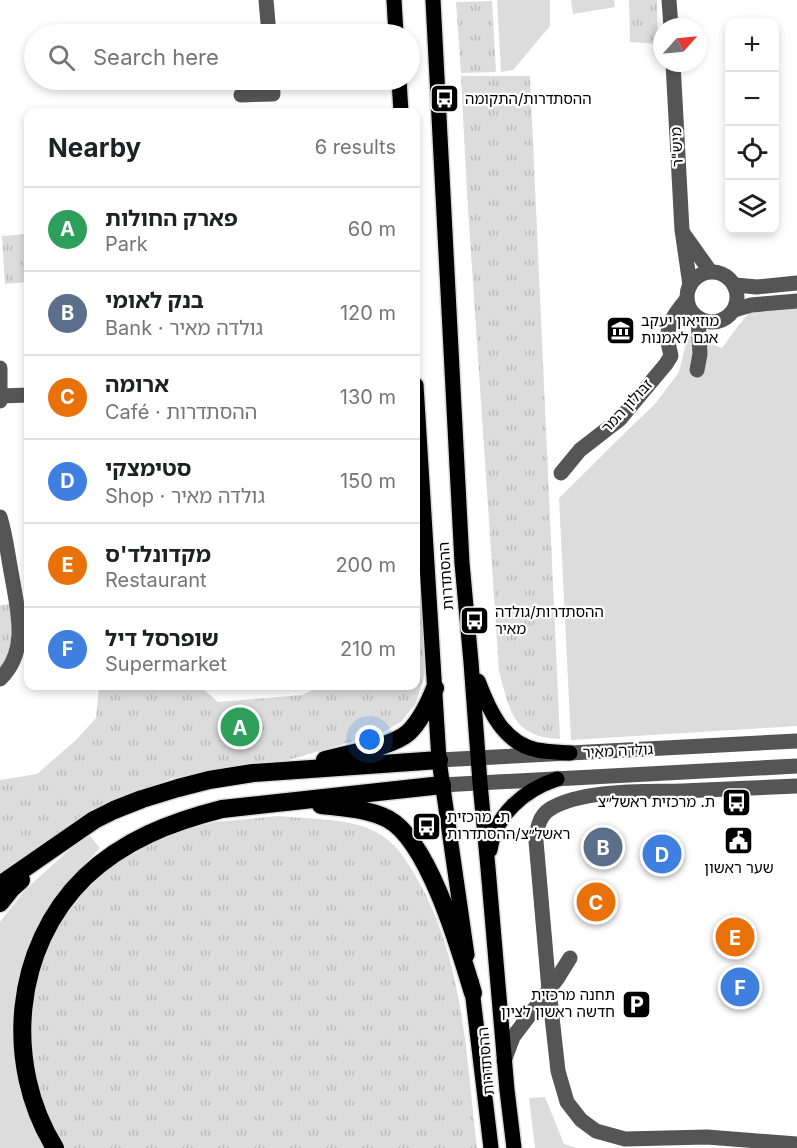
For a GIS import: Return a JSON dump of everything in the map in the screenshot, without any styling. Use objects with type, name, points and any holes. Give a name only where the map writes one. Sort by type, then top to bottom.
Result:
[{"type":"highway","points":[[280,771],[387,744],[407,734],[422,713],[435,688]]},
{"type":"highway","points":[[0,885],[74,833],[104,815],[158,794],[230,776],[439,760]]},
{"type":"highway","points":[[55,1148],[38,1117],[22,1055],[25,993],[45,931],[69,895],[85,878],[102,863],[144,835],[222,808],[442,785]]},
{"type":"highway","points":[[280,802],[360,810],[389,820],[398,827],[420,854],[446,909],[473,993]]},
{"type":"highway","points":[[0,903],[12,888],[62,842]]},
{"type":"main road","points":[[394,0],[395,24]]},
{"type":"main road","name":"ההסתדרות","points":[[433,0],[462,563],[504,1060],[514,1148]]},
{"type":"main road","points":[[400,90],[401,108]]},
{"type":"main road","name":"ההסתדרות","points":[[420,449],[439,760],[473,993],[492,1148]]},
{"type":"main road","points":[[471,662],[486,702],[502,730],[519,743],[535,750],[570,753]]},
{"type":"main road","points":[[488,868],[491,846],[502,818],[522,796],[557,779]]},
{"type":"street","points":[[266,0],[268,24]]},
{"type":"street","points":[[669,0],[670,18]]},
{"type":"street","name":"מיש\"ר","points":[[673,72],[682,230],[688,292]]},
{"type":"street","points":[[242,95],[273,94],[273,90]]},
{"type":"street","points":[[682,230],[710,271]]},
{"type":"street","points":[[668,328],[694,278],[701,274],[710,271],[724,274],[735,285],[738,293],[737,302],[734,310],[724,320],[704,321],[691,311],[688,292]]},
{"type":"street","points":[[735,285],[757,287],[797,283]]},
{"type":"street","points":[[734,310],[752,305],[797,301]]},
{"type":"street","points":[[668,328],[685,318],[697,317]]},
{"type":"street","points":[[697,317],[700,354],[697,370]]},
{"type":"street","points":[[700,354],[717,322]]},
{"type":"street","name":"זבולון המר","points":[[561,473],[580,450],[620,419],[666,364],[670,356],[668,328]]},
{"type":"street","points":[[0,368],[0,399],[24,396]]},
{"type":"street","points":[[0,517],[20,622],[19,643],[15,658],[0,679]]},
{"type":"street","name":"גולדה מאיר","points":[[439,760],[797,741]]},
{"type":"street","name":"גולדה מאיר","points":[[442,785],[797,766]]},
{"type":"street","points":[[589,777],[630,793]]},
{"type":"street","points":[[797,786],[630,793],[569,800],[548,810],[537,825],[536,841],[558,1071],[567,1102],[581,1120],[596,1131],[625,1139],[707,1137],[797,1144]]},
{"type":"street","points":[[504,1060],[513,1037],[570,958]]},
{"type":"green space","points":[[497,0],[550,0],[550,26],[513,70],[501,72]]},
{"type":"green space","points":[[571,0],[614,0],[615,7],[573,14]]},
{"type":"green space","points":[[629,0],[657,0],[657,18],[653,18],[653,44],[630,42]]},
{"type":"green space","points":[[492,1],[496,72],[461,73],[456,2]]},
{"type":"green space","points":[[461,76],[530,76],[560,739],[544,737],[523,727],[510,710],[499,671]]},
{"type":"green space","points":[[24,234],[24,282],[5,284],[2,236]]},
{"type":"green space","points":[[797,307],[797,726],[571,740],[559,498],[655,404],[679,372],[688,335],[722,348],[751,311]]},
{"type":"green space","points":[[420,591],[426,632],[427,666],[420,690]]},
{"type":"green space","points":[[12,604],[14,637],[10,659],[0,671],[0,605]]},
{"type":"green space","points":[[99,690],[204,690],[218,702],[302,695],[313,690],[420,690],[416,703],[402,721],[382,733],[278,763],[173,778],[141,790],[0,874],[0,780],[37,774],[76,740],[96,718]]},
{"type":"green space","points":[[278,816],[342,822],[366,827],[388,840],[411,869],[431,907],[444,940],[453,973],[465,1043],[477,1148],[56,1148],[48,1136],[23,1017],[62,905],[116,861],[146,844],[216,822]]},
{"type":"green space","points":[[89,835],[100,848],[66,885],[43,916],[29,946],[17,988],[13,1033],[17,1076],[24,1104],[44,1148],[0,1148],[0,922],[25,890]]},
{"type":"green space","points":[[545,1097],[564,1144],[577,1148],[535,1148],[529,1098]]},
{"type":"place","name":"ההסתדרות/התקומה","points":[[444,99]]},
{"type":"place","name":"מוזיאון יעקב אגם לאמנות","points":[[620,330]]},
{"type":"place","name":"ההסתדרות/גולדה מאיר","points":[[474,621]]},
{"type":"place","name":"פארק החולות","points":[[240,727]]},
{"type":"place","name":"ת. מרכזית ראשל״צ","points":[[736,802]]},
{"type":"place","name":"ת. מרכזית ראשל״צ/ההסתדרות","points":[[426,826]]},
{"type":"place","name":"שער ראשון","points":[[739,841]]},
{"type":"place","name":"בנק לאומי","points":[[603,847]]},
{"type":"place","name":"סטימצקי","points":[[662,854]]},
{"type":"place","name":"ארומה","points":[[596,902]]},
{"type":"place","name":"מקדונלד'ס","points":[[735,937]]},
{"type":"place","name":"שופרסל דיל","points":[[740,987]]},
{"type":"place","name":"תחנה מרכזית חדשה ראשון לציון","points":[[636,1004]]}]
